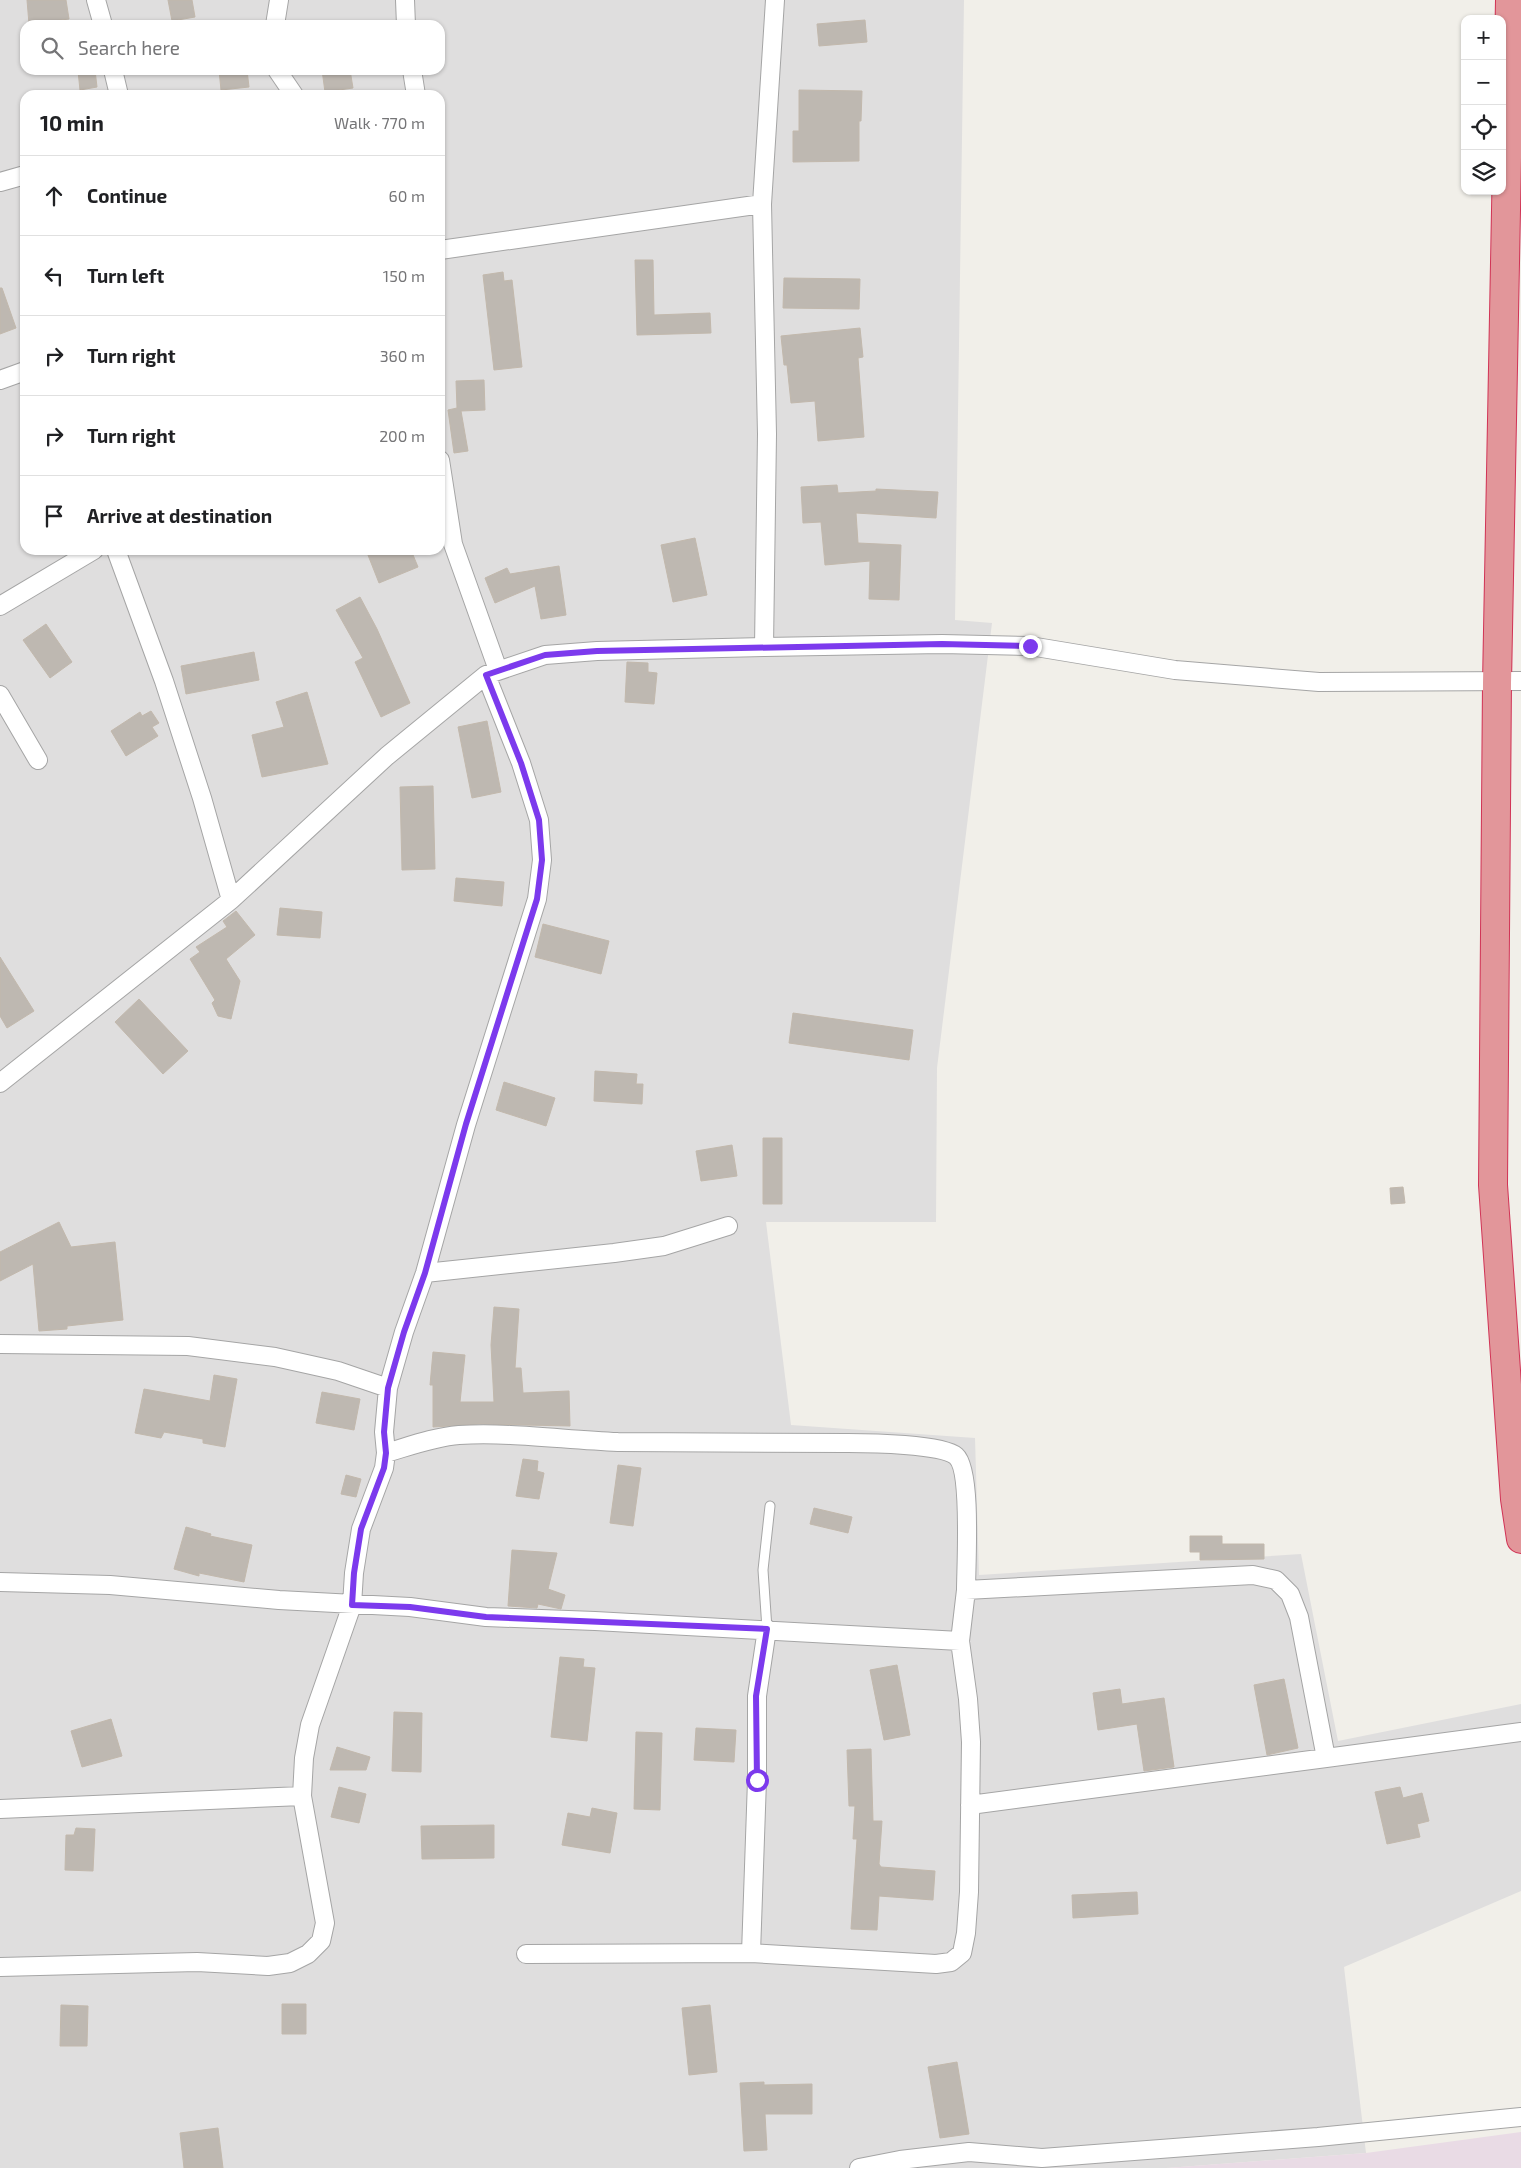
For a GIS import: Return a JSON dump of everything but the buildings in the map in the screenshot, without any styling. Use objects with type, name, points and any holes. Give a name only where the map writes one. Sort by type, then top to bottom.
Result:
[{"type":"highway","points":[[1510,0],[1509,682],[1493,1185],[1516,1499],[1521,1539]]},
{"type":"street","points":[[96,0],[102,20]]},
{"type":"street","points":[[276,20],[279,0]]},
{"type":"street","points":[[405,0],[406,20]]},
{"type":"street","points":[[764,647],[767,434],[762,204],[775,0]]},
{"type":"street","points":[[114,75],[118,90]]},
{"type":"street","points":[[280,75],[291,90]]},
{"type":"street","points":[[413,75],[415,90]]},
{"type":"street","points":[[0,182],[20,176]]},
{"type":"street","points":[[445,249],[762,204]]},
{"type":"street","points":[[0,380],[20,373]]},
{"type":"street","points":[[0,1967],[197,1962],[268,1966],[290,1963],[308,1954],[321,1941],[325,1923],[302,1796],[304,1758],[310,1725],[352,1605],[354,1573],[361,1529],[384,1468],[386,1453],[384,1432],[388,1388],[404,1332],[425,1273],[466,1124],[537,899],[542,860],[539,820],[453,544],[445,492]]},
{"type":"street","points":[[0,606],[86,555]]},
{"type":"street","points":[[118,555],[167,690],[202,798],[231,900]]},
{"type":"street","points":[[0,1083],[231,900],[388,756],[492,672],[545,655],[597,651],[764,647],[942,644],[1030,646],[1175,670],[1319,682],[1509,682]]},
{"type":"street","points":[[0,695],[38,760]]},
{"type":"street","points":[[425,1273],[664,1246],[728,1226]]},
{"type":"street","points":[[0,1344],[188,1346],[275,1357],[338,1370],[388,1388]]},
{"type":"street","points":[[386,1453],[430,1440],[482,1435],[616,1442],[865,1443],[944,1450],[957,1457],[963,1469],[966,1486],[966,1590],[960,1641],[970,1725],[970,1805],[969,1892],[966,1933],[962,1953],[952,1962],[936,1964],[752,1953],[526,1954]]},
{"type":"street","points":[[966,1590],[1253,1576],[1276,1580],[1290,1594],[1299,1617],[1326,1758]]},
{"type":"street","points":[[0,1582],[110,1585],[352,1605],[410,1607],[486,1617],[767,1629],[960,1641]]},
{"type":"street","points":[[752,1953],[757,1780],[756,1696],[767,1629]]},
{"type":"street","points":[[970,1805],[1521,1732]]},
{"type":"street","points":[[0,1809],[302,1796]]},
{"type":"street","points":[[858,2168],[900,2160],[969,2152],[1042,2158],[1318,2137],[1521,2117]]},
{"type":"lane","points":[[767,1629],[763,1570],[770,1506]]},
{"type":"shaded area","points":[[0,0],[964,0],[955,620],[992,623],[937,1068],[936,1222],[766,1222],[791,1425],[975,1438],[979,1575],[1301,1554],[1338,1741],[1521,1704],[1521,1891],[1344,1967],[1366,2153],[1167,2168],[0,2168]]},
{"type":"shaded area","points":[[1521,2132],[1521,2168],[1167,2168],[1366,2153]]},
{"type":"route","points":[[757,1780],[756,1696],[767,1629],[486,1617],[410,1607],[352,1605],[354,1573],[361,1529],[384,1468],[386,1453],[385,1411],[388,1388],[404,1332],[425,1273],[466,1124],[537,899],[542,860],[539,820],[521,763],[486,675],[545,655],[597,651],[942,644],[1030,646]]}]
